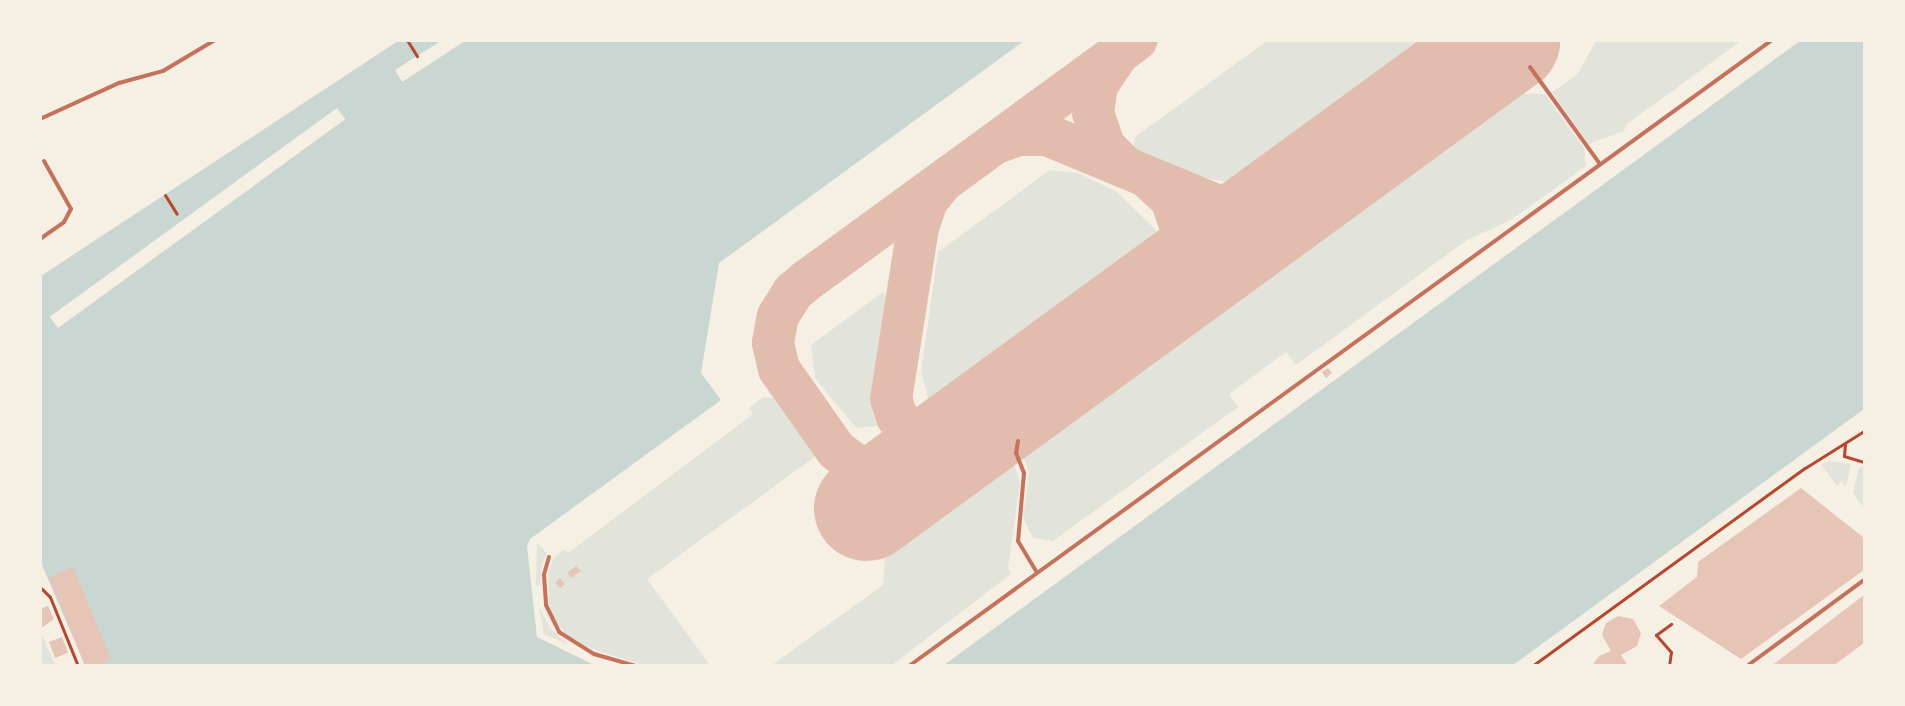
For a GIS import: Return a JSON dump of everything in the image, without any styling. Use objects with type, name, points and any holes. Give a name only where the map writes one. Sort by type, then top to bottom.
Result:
[{"type":"lane","points":[[40,119],[119,83],[163,71],[215,40]]},
{"type":"lane","points":[[909,666],[1036,571],[1772,40]]},
{"type":"lane","points":[[1530,68],[1600,164]]},
{"type":"lane","points":[[40,239],[64,222],[71,209],[44,161]]},
{"type":"lane","points":[[1018,441],[1016,453],[1024,473],[1018,541],[1036,571]]},
{"type":"lane","points":[[549,556],[544,568],[546,605],[559,632],[594,654],[636,666]]},
{"type":"lane","points":[[1747,666],[1864,580]]},
{"type":"path","points":[[407,40],[417,56]]},
{"type":"path","points":[[165,195],[177,214]]},
{"type":"path","points":[[1532,666],[1805,468],[1864,431]]},
{"type":"path","points":[[1845,444],[1844,456],[1864,462]]},
{"type":"path","points":[[40,587],[50,597],[78,666]]},
{"type":"path","points":[[1669,666],[1671,652],[1656,635],[1671,624]]},
{"type":"path","points":[[1539,660],[1544,666]]},
{"type":"shaded area","points":[[398,41],[1024,41],[719,263],[701,373],[721,400],[530,539],[527,546],[537,637],[594,665],[85,665],[41,563],[41,276]]},
{"type":"shaded area","points":[[1267,41],[1436,41],[1237,183],[1204,178],[1133,148],[1135,137]]},
{"type":"shaded area","points":[[1596,41],[1741,41],[1627,124],[1624,131],[1589,144],[1552,92],[1577,75]]},
{"type":"shaded area","points":[[1800,41],[1864,41],[1864,409],[1513,665],[944,665]]},
{"type":"shaded area","points":[[1507,93],[1545,94],[1584,148],[1586,166],[1511,220],[1467,240],[1296,365],[1286,352],[1229,394],[1238,407],[1053,541],[1033,538],[1023,518],[1029,473],[1021,450]]},
{"type":"shaded area","points":[[1050,170],[1078,173],[1117,192],[1156,230],[1158,242],[931,407],[921,372],[938,252]]},
{"type":"shaded area","points":[[883,292],[886,297],[871,407],[877,426],[856,428],[815,378],[811,345]]},
{"type":"shaded area","points":[[763,397],[774,398],[816,456],[647,579],[710,665],[643,665],[592,649],[568,636],[555,622],[549,604],[548,572],[554,558],[564,549],[568,553],[753,414],[749,408]]},
{"type":"shaded area","points":[[1012,456],[1020,483],[1008,569],[1011,574],[892,665],[772,665],[883,585],[886,548]]},
{"type":"shaded area","points":[[1831,461],[1851,464],[1846,488],[1842,481],[1837,486],[1821,464]]},
{"type":"shaded area","points":[[1864,466],[1864,508],[1853,493],[1859,468]]},
{"type":"shaded area","points":[[537,542],[547,554],[542,564],[540,585],[536,585]]},
{"type":"shaded area","points":[[539,607],[551,629],[569,645],[544,634]]},
{"type":"shaded area","points":[[41,632],[55,665],[41,663]]},
{"type":"pier","points":[[441,41],[465,41],[402,82],[395,70]]},
{"type":"pier","points":[[337,108],[345,119],[58,328],[50,317]]},
{"type":"building","points":[[1328,368],[1332,373],[1326,378],[1322,372]]},
{"type":"building","points":[[1801,488],[1864,538],[1864,570],[1741,659],[1659,606],[1697,577],[1698,562]]},
{"type":"building","points":[[576,566],[581,571],[571,578],[567,573]]},
{"type":"building","points":[[73,567],[111,659],[95,666],[85,666],[49,577]]},
{"type":"building","points":[[560,578],[565,584],[560,588],[555,583]]},
{"type":"building","points":[[1864,595],[1864,643],[1833,666],[1771,666]]},
{"type":"building","points":[[48,606],[54,619],[40,629],[40,609]]},
{"type":"building","points":[[1618,616],[1633,619],[1641,633],[1637,646],[1621,655],[1628,666],[1592,666],[1599,656],[1611,651],[1602,635],[1606,623]]},
{"type":"building","points":[[62,637],[68,653],[55,658],[49,642]]},
{"type":"taxiway","points":[[931,460],[905,471],[880,472],[857,466],[836,450],[779,369],[773,343],[778,316],[793,292],[806,281],[1136,40]]},
{"type":"taxiway","points":[[1479,61],[1498,40]]},
{"type":"taxiway","points":[[1116,57],[1097,85],[1093,113],[1105,147],[1125,167]]},
{"type":"taxiway","points":[[999,142],[1018,135],[1047,135],[1221,207],[1262,206],[1302,190]]},
{"type":"taxiway","points":[[1149,179],[1171,199],[1183,233],[1181,259],[1157,296]]},
{"type":"taxiway","points":[[939,186],[927,201],[918,227],[891,399],[897,417],[915,436],[937,442],[963,437]]},
{"type":"runway","points":[[866,508],[1507,40]]}]
